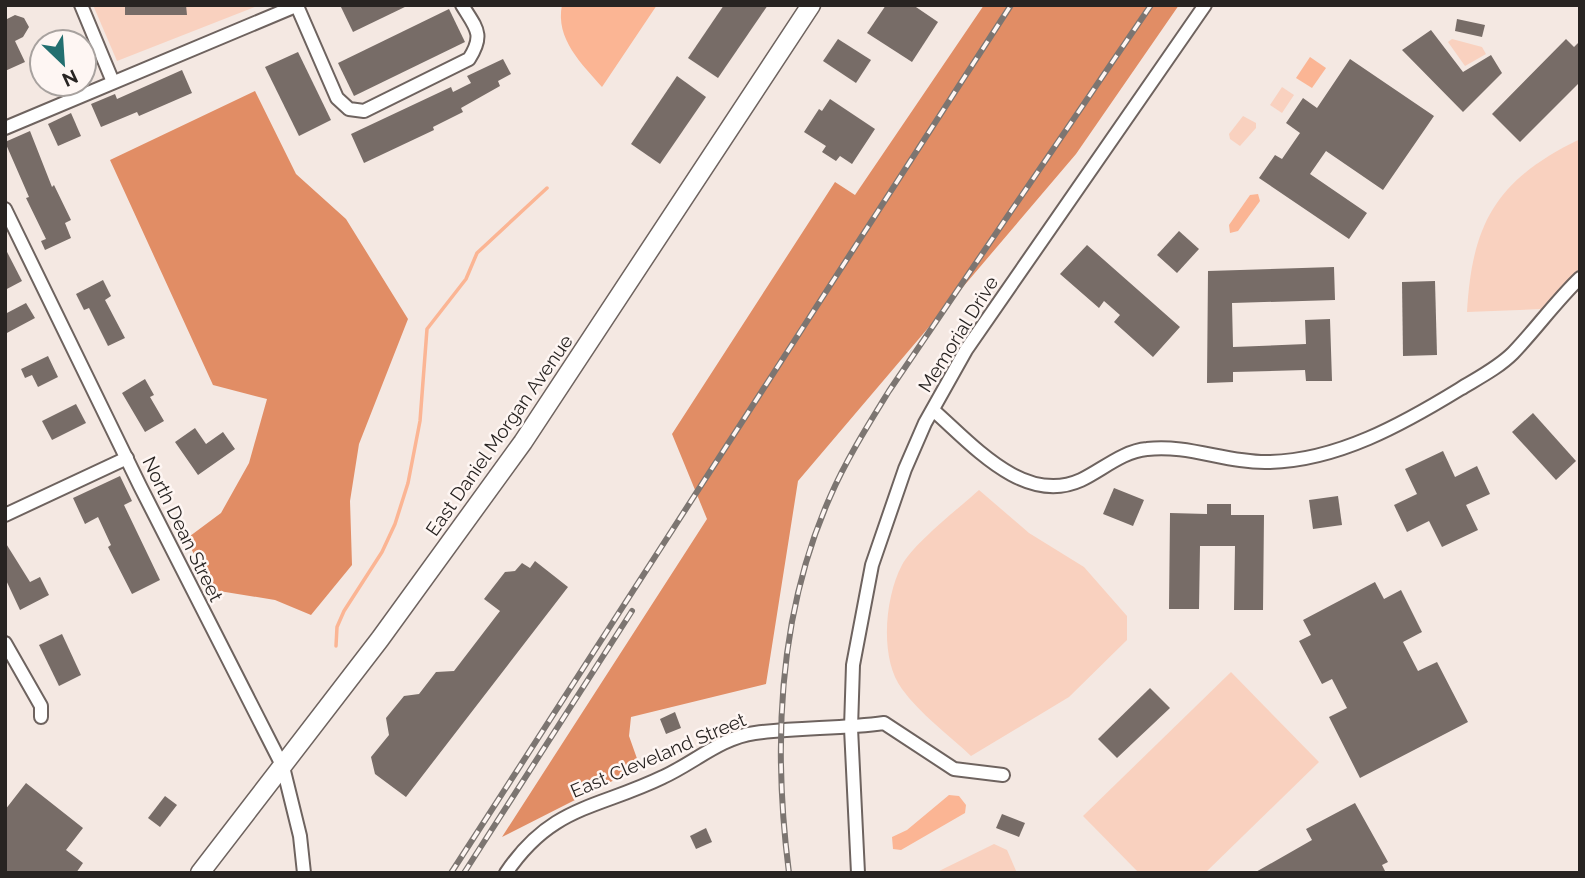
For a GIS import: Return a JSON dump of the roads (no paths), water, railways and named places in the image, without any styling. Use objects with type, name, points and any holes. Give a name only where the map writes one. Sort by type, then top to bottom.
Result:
[{"type":"main road","name":"East Daniel Morgan Avenue","points":[[200,873],[283,767],[523,442],[811,5]]},
{"type":"street","points":[[81,5],[113,82]]},
{"type":"street","points":[[5,128],[298,6],[337,98],[349,109],[363,111],[470,59],[479,44],[478,31],[463,5]]},
{"type":"street","name":"Memorial Drive","points":[[850,728],[853,665],[872,565],[905,469],[933,410],[966,350],[1205,5]]},
{"type":"street","name":"North Dean Street","points":[[5,209],[11,236],[283,767],[300,836],[304,873]]},
{"type":"street","points":[[933,410],[1017,478],[1042,488],[1070,485],[1125,455],[1145,449],[1187,450],[1236,460],[1269,462],[1313,456],[1393,427],[1482,375],[1511,355],[1580,278]]},
{"type":"street","points":[[5,515],[127,458]]},
{"type":"street","points":[[5,643],[41,706],[41,717]]},
{"type":"street","name":"East Cleveland Street","points":[[506,873],[523,849],[552,823],[572,812],[662,778],[714,749],[752,733],[850,728],[884,723],[954,769],[1003,775]]},
{"type":"street","points":[[850,728],[858,873]]},
{"type":"waterway","points":[[336,646],[337,627],[344,611],[382,552],[395,524],[408,483],[420,421],[427,329],[466,279],[477,253],[547,188]]},
{"type":"railway","points":[[451,873],[1011,5]]},
{"type":"railway","points":[[789,873],[781,778],[784,682],[799,588],[830,497],[850,456],[889,391],[1151,5]]},
{"type":"railway","points":[[464,873],[632,611]]}]
